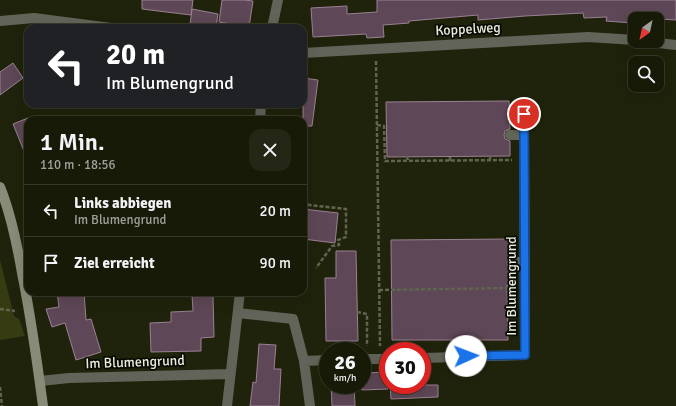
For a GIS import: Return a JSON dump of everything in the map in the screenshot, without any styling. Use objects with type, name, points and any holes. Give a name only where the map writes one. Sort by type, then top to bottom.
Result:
[{"type":"street","points":[[273,24],[278,0]]},
{"type":"street","points":[[0,20],[34,18],[80,24]]},
{"type":"street","name":"Koppelweg","points":[[307,53],[588,36],[628,39]]},
{"type":"street","points":[[664,44],[676,45]]},
{"type":"street","name":"Im Blumengrund","points":[[431,358],[525,355],[524,114]]},
{"type":"street","points":[[510,135],[524,135]]},
{"type":"street","points":[[0,187],[7,205],[24,282]]},
{"type":"street","points":[[513,262],[524,262]]},
{"type":"street","points":[[27,296],[43,406]]},
{"type":"street","points":[[227,406],[240,296]]},
{"type":"street","points":[[238,313],[293,319],[304,361],[310,406]]},
{"type":"street","points":[[304,361],[319,360]]},
{"type":"street","name":"Im Blumengrund","points":[[40,380],[230,374]]},
{"type":"path","points":[[376,49],[380,342]]},
{"type":"path","points":[[377,125],[384,126],[385,161],[524,160]]},
{"type":"path","points":[[407,156],[408,161]]},
{"type":"path","points":[[450,156],[450,161]]},
{"type":"path","points":[[307,203],[309,205],[346,209],[346,237],[338,240],[339,245],[332,246],[316,268]]},
{"type":"path","points":[[379,290],[411,288],[525,288]]},
{"type":"path","points":[[357,312],[367,314],[367,342]]},
{"type":"path","points":[[0,387],[2,406]]},
{"type":"green space","points":[[0,260],[14,316],[19,319],[25,336],[0,340]]},
{"type":"building","points":[[142,0],[193,0],[191,15],[142,9]]},
{"type":"building","points":[[222,0],[253,1],[249,24],[231,24],[219,22]]},
{"type":"building","points":[[377,0],[676,0],[676,20],[664,19],[664,12],[628,12],[628,23],[606,21],[607,17],[584,18],[583,13],[478,20],[478,15],[409,21],[409,23],[383,25],[384,37],[367,38],[366,34],[313,37],[311,8],[347,6],[347,14],[377,12]]},
{"type":"building","points":[[192,9],[218,14],[217,24],[190,24]]},
{"type":"building","points":[[13,63],[23,78],[0,95],[0,72]]},
{"type":"building","points":[[307,79],[318,80],[312,126],[307,126],[307,116],[303,116],[303,108],[307,108]]},
{"type":"building","points":[[509,101],[510,129],[505,131],[504,135],[505,139],[510,141],[510,156],[387,157],[386,102]]},
{"type":"building","points":[[24,120],[24,151],[13,124]]},
{"type":"building","points":[[307,209],[338,213],[335,243],[307,240]]},
{"type":"building","points":[[512,239],[513,256],[509,257],[507,262],[510,268],[513,268],[513,285],[507,285],[508,340],[392,340],[391,240]]},
{"type":"building","points":[[336,251],[356,251],[358,341],[326,341],[325,278],[336,278]]},
{"type":"building","points":[[58,296],[84,296],[86,320],[91,319],[101,352],[76,360],[65,323],[52,327],[46,309],[59,307]]},
{"type":"building","points":[[192,296],[213,296],[214,337],[201,338],[201,351],[151,352],[150,323],[171,322],[171,312],[193,311]]},
{"type":"building","points":[[259,344],[276,345],[274,369],[281,369],[279,406],[250,406],[253,382],[256,383]]},
{"type":"building","points":[[379,372],[379,389],[371,390],[371,373]]},
{"type":"building","points":[[431,385],[438,385],[438,397],[391,399],[391,394],[431,394]]},
{"type":"building","points":[[331,394],[354,394],[355,406],[332,406]]},
{"type":"route","points":[[466,356],[525,355],[524,114]]}]
